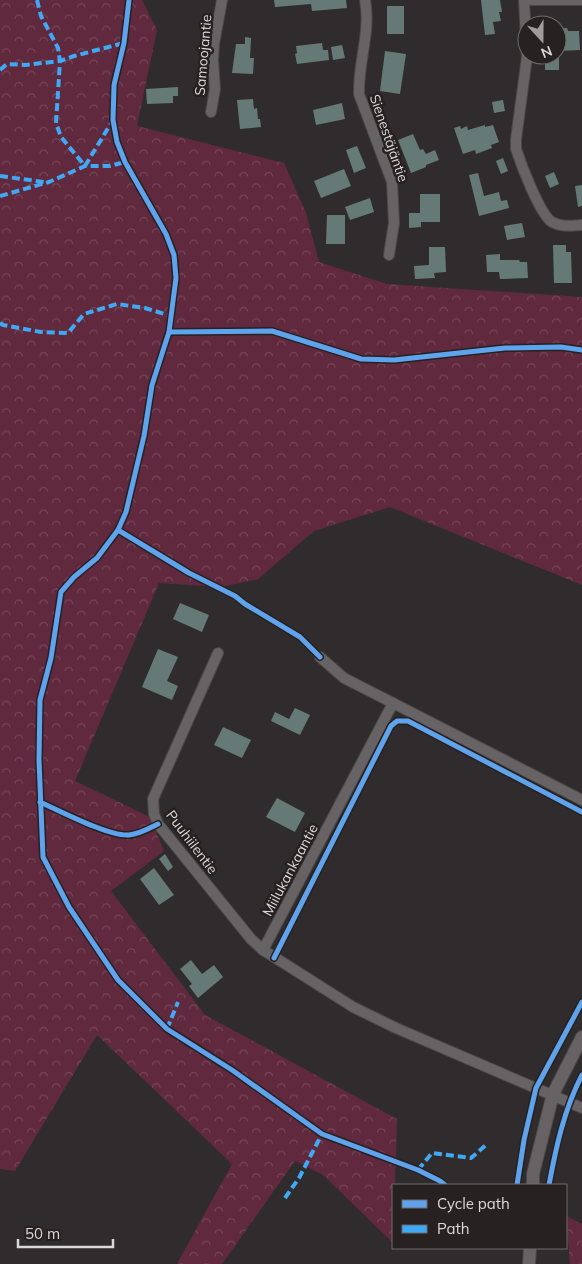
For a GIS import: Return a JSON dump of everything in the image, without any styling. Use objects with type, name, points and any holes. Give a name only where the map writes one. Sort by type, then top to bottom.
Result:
[{"type":"street","name":"Samoojantie","points":[[211,112],[215,89],[214,44],[222,0]]},
{"type":"street","name":"Sienestäjäntie","points":[[365,0],[368,13],[358,81],[359,94],[392,182],[394,223],[389,254]]},
{"type":"street","points":[[582,0],[524,0],[527,57],[516,139],[516,149],[542,209],[550,221],[560,226],[582,225]]},
{"type":"street","name":"Puuhiilentie","points":[[218,653],[152,799],[154,814],[158,824],[182,855],[251,939],[263,950]]},
{"type":"street","points":[[320,657],[344,678],[582,800]]},
{"type":"street","name":"Miilukankaantie","points":[[263,950],[393,703]]},
{"type":"street","points":[[263,950],[353,1007],[396,1028],[582,1108]]},
{"type":"street","points":[[533,1184],[535,1166],[553,1094],[582,1037]]},
{"type":"street","points":[[529,1264],[530,1249]]},
{"type":"green space","points":[[0,0],[142,0],[157,30],[137,126],[284,163],[306,213],[319,262],[387,284],[582,297],[582,585],[390,507],[314,531],[258,579],[221,587],[159,583],[75,781],[150,817],[164,851],[111,891],[205,1015],[397,1119],[395,1184],[392,1184],[392,1242],[323,1175],[295,1161],[222,1264],[177,1264],[232,1164],[97,1035],[15,1171],[0,1169]]},
{"type":"green space","points":[[567,1216],[582,1224],[582,1264],[570,1264]]},
{"type":"building","points":[[274,0],[346,0],[347,8],[312,11],[311,4],[275,7]]},
{"type":"building","points":[[481,0],[500,0],[502,12],[499,12],[501,21],[493,22],[495,34],[485,35]]},
{"type":"building","points":[[387,6],[404,6],[404,34],[387,34]]},
{"type":"building","points":[[567,28],[568,31],[579,31],[580,50],[567,51]]},
{"type":"building","points":[[245,37],[251,38],[250,58],[254,58],[253,74],[232,73],[236,44],[245,44]]},
{"type":"building","points":[[322,43],[323,50],[328,50],[329,60],[297,64],[296,46]]},
{"type":"building","points":[[342,45],[345,58],[333,60],[331,47]]},
{"type":"building","points":[[385,51],[406,54],[400,94],[380,91]]},
{"type":"building","points":[[545,65],[559,65],[559,70],[545,70]]},
{"type":"building","points":[[178,87],[178,96],[173,96],[173,103],[147,104],[146,89]]},
{"type":"building","points":[[253,99],[254,109],[257,108],[261,127],[240,129],[237,100]]},
{"type":"building","points":[[503,100],[505,111],[494,113],[492,102]]},
{"type":"building","points":[[342,103],[345,119],[316,125],[313,110]]},
{"type":"building","points":[[485,125],[485,127],[493,125],[499,142],[491,145],[492,148],[476,154],[475,150],[463,154],[454,128],[460,126],[461,129],[467,126],[468,130]]},
{"type":"building","points":[[413,134],[420,150],[423,149],[426,154],[435,150],[439,160],[411,173],[398,140]]},
{"type":"building","points":[[357,146],[366,168],[354,173],[346,150]]},
{"type":"building","points":[[503,158],[508,171],[501,174],[496,161]]},
{"type":"building","points":[[344,169],[351,186],[321,198],[314,181]]},
{"type":"building","points":[[554,172],[559,184],[550,188],[545,176]]},
{"type":"building","points":[[478,173],[484,196],[499,192],[501,201],[507,200],[509,208],[479,216],[469,175]]},
{"type":"building","points":[[582,185],[582,206],[578,207],[575,186]]},
{"type":"building","points":[[420,194],[440,194],[440,222],[421,222],[421,227],[409,228],[409,213],[420,213]]},
{"type":"building","points":[[370,198],[374,212],[350,220],[345,207]]},
{"type":"building","points":[[327,215],[345,215],[345,244],[326,244]]},
{"type":"building","points":[[522,223],[525,237],[507,240],[504,226]]},
{"type":"building","points":[[553,245],[566,245],[566,252],[571,252],[572,283],[554,283]]},
{"type":"building","points":[[429,247],[445,247],[446,272],[434,273],[435,278],[415,279],[414,266],[429,265]]},
{"type":"building","points":[[500,254],[500,260],[527,262],[528,278],[500,279],[499,272],[487,272],[486,255]]},
{"type":"building","points":[[180,603],[209,615],[202,632],[173,619]]},
{"type":"building","points":[[158,649],[178,657],[167,681],[178,686],[172,700],[142,687]]},
{"type":"building","points":[[295,708],[310,715],[300,735],[271,721],[275,712],[289,719]]},
{"type":"building","points":[[223,727],[251,740],[242,758],[214,745]]},
{"type":"building","points":[[277,798],[305,813],[295,832],[266,817]]},
{"type":"building","points":[[165,854],[173,867],[168,871],[159,859]]},
{"type":"building","points":[[154,868],[174,895],[159,905],[140,879]]},
{"type":"building","points":[[191,960],[202,974],[214,965],[223,977],[198,998],[189,986],[192,984],[180,969]]},
{"type":"marked path","points":[[37,0],[41,16],[58,48],[60,61],[56,123],[61,137],[85,166]]},
{"type":"marked path","points":[[0,70],[7,64],[25,65],[60,61],[124,43]]},
{"type":"marked path","points":[[85,166],[113,120]]},
{"type":"marked path","points":[[0,196],[49,182],[85,166],[110,166],[125,162]]},
{"type":"marked path","points":[[0,176],[44,182]]},
{"type":"marked path","points":[[0,323],[41,332],[68,333],[84,314],[117,304],[145,308],[171,316]]},
{"type":"marked path","points":[[167,1029],[178,1002]]},
{"type":"marked path","points":[[285,1198],[299,1178],[322,1134]]},
{"type":"marked path","points":[[418,1170],[432,1153],[471,1158],[486,1145]]},
{"type":"cycle path","points":[[129,0],[124,43],[114,85],[113,120],[117,142],[125,162],[166,234],[174,255],[176,278],[169,332],[152,385],[144,436],[126,512],[118,530],[97,558],[74,577],[61,592],[51,658],[40,700],[39,760],[43,857],[69,907],[118,980],[167,1029],[232,1070],[322,1134],[418,1170],[444,1184]]},
{"type":"cycle path","points":[[169,332],[272,331],[361,359],[394,360],[505,348],[561,347],[582,350]]},
{"type":"cycle path","points":[[118,530],[189,573],[235,596],[300,637],[320,657]]},
{"type":"cycle path","points":[[274,958],[391,726],[397,721],[408,721],[582,812]]},
{"type":"cycle path","points":[[40,802],[85,823],[121,835],[137,834],[158,824]]},
{"type":"cycle path","points":[[517,1184],[524,1140],[536,1088],[582,1002]]},
{"type":"cycle path","points":[[549,1184],[561,1129],[582,1075]]}]
